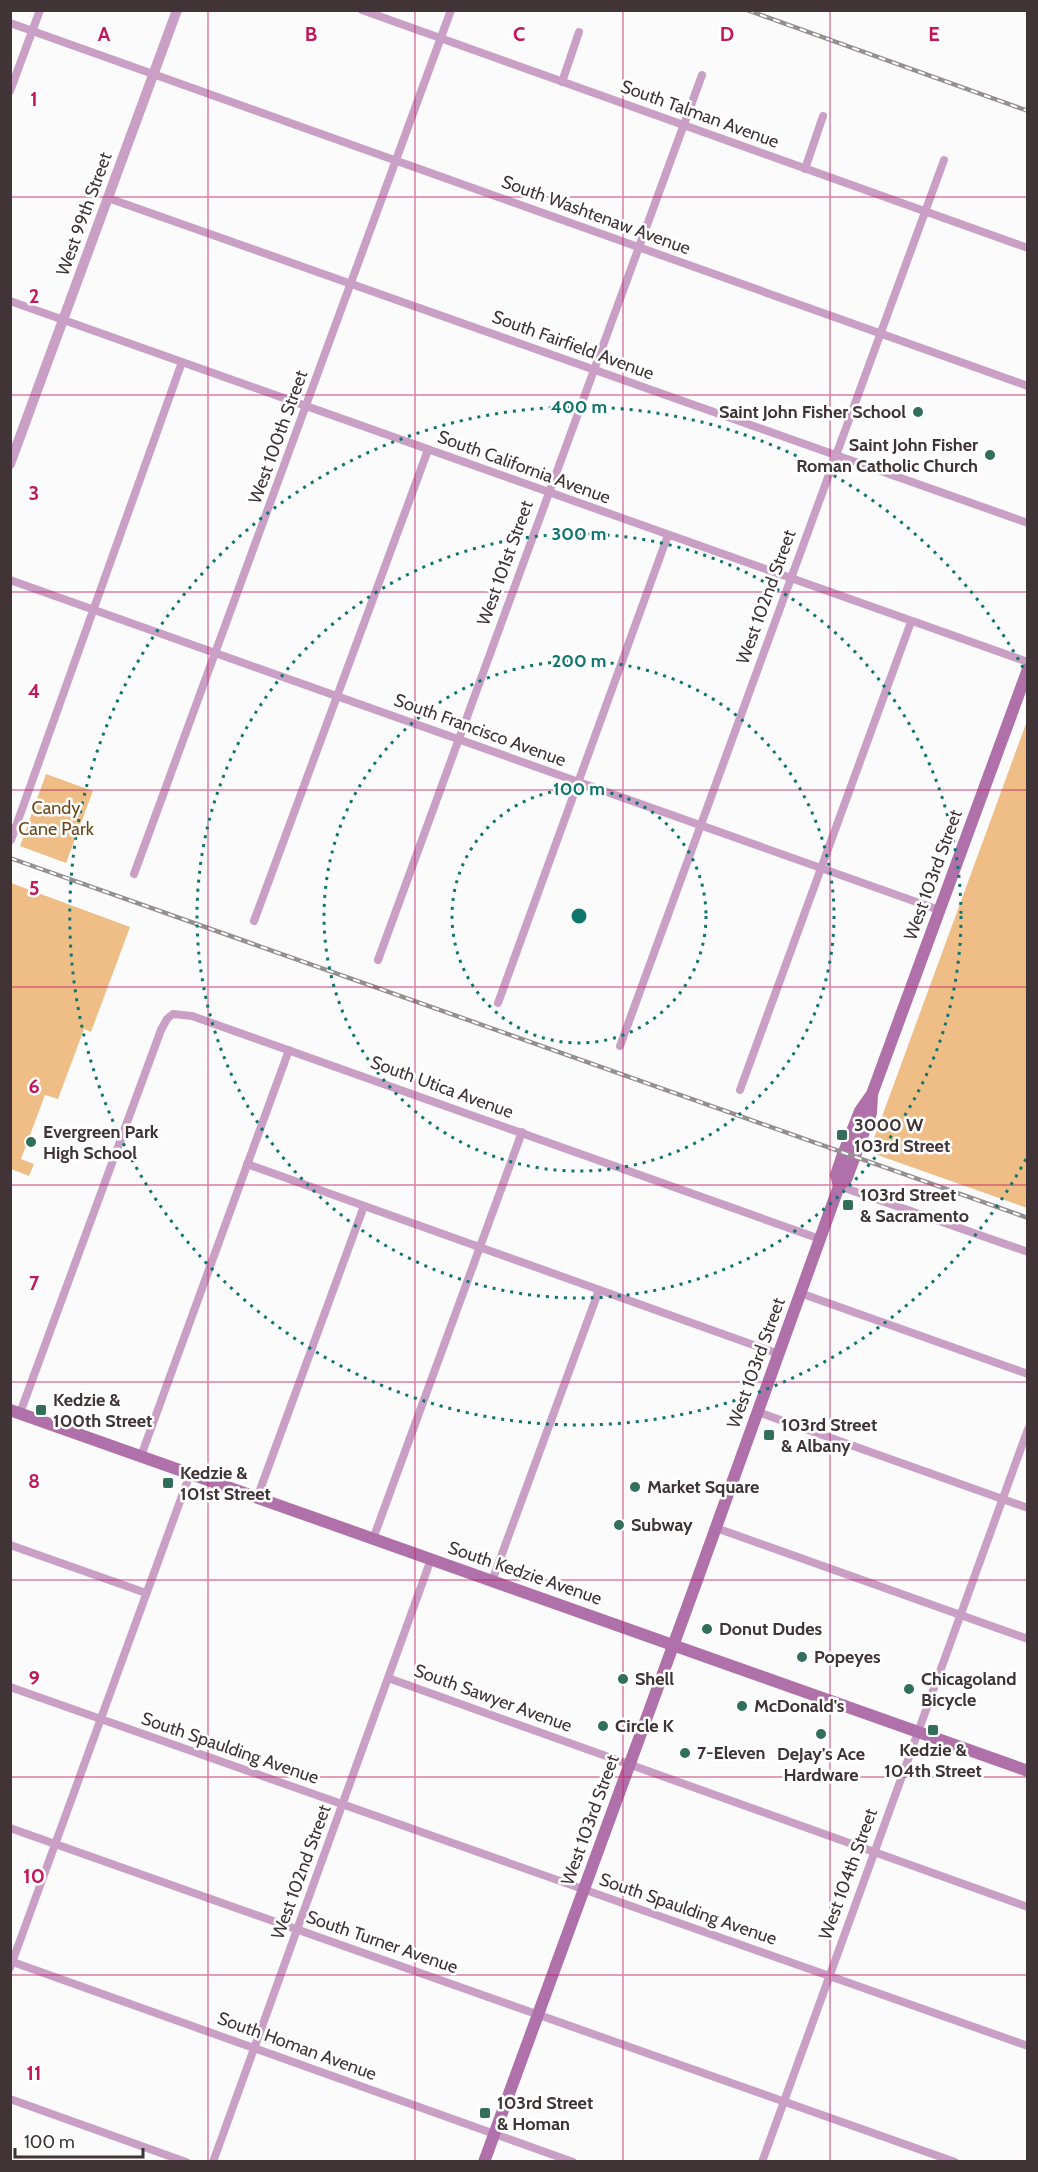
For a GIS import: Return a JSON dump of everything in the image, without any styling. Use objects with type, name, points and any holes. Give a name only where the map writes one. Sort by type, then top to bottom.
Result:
[{"type":"main road","name":"West 103rd Street","points":[[484,2162],[674,1645],[839,1186],[836,1175],[842,1157],[860,1111],[872,1094],[1028,669]]},
{"type":"main road","name":"South Kedzie Avenue","points":[[15,1412],[1028,1771]]},
{"type":"street","points":[[10,91],[40,10]]},
{"type":"street","name":"West 99th Street","points":[[10,464],[177,10]]},
{"type":"street","name":"South Talman Avenue","points":[[362,10],[1028,248]]},
{"type":"street","name":"West 100th Street","points":[[134,874],[451,10]]},
{"type":"street","name":"South Washtenaw Avenue","points":[[10,23],[1028,386]]},
{"type":"street","points":[[562,82],[579,32]]},
{"type":"street","name":"West 101st Street","points":[[378,960],[702,75]]},
{"type":"street","points":[[805,168],[823,116]]},
{"type":"street","name":"West 102nd Street","points":[[620,1046],[944,160]]},
{"type":"street","name":"South Fairfield Avenue","points":[[108,198],[1028,523]]},
{"type":"street","name":"South California Avenue","points":[[10,301],[1028,662]]},
{"type":"street","points":[[11,840],[182,362]]},
{"type":"street","points":[[254,921],[428,450]]},
{"type":"street","points":[[498,1003],[668,535]]},
{"type":"street","name":"South Francisco Avenue","points":[[10,580],[939,910]]},
{"type":"street","points":[[740,1090],[912,622]]},
{"type":"street","name":"South Utica Avenue","points":[[15,1412],[161,1030],[173,1014],[192,1016],[820,1239]]},
{"type":"street","points":[[141,1456],[289,1050]]},
{"type":"street","points":[[374,1539],[522,1132]]},
{"type":"street","points":[[247,1164],[779,1353]]},
{"type":"street","points":[[839,1186],[1028,1252]]},
{"type":"street","points":[[257,1498],[364,1206]]},
{"type":"street","points":[[492,1581],[599,1290]]},
{"type":"street","points":[[800,1293],[1028,1374]]},
{"type":"street","points":[[758,1412],[1028,1508]]},
{"type":"street","name":"West 104th Street","points":[[762,2162],[1028,1429]]},
{"type":"street","points":[[11,1964],[190,1474]]},
{"type":"street","points":[[716,1528],[1028,1639]]},
{"type":"street","points":[[10,1545],[146,1593]]},
{"type":"street","name":"West 102nd Street","points":[[213,2162],[431,1559]]},
{"type":"street","name":"South Sawyer Avenue","points":[[388,1678],[1028,1906]]},
{"type":"street","name":"South Spaulding Avenue","points":[[10,1687],[1028,2046]]},
{"type":"street","name":"South Turner Avenue","points":[[10,1828],[956,2162]]},
{"type":"street","name":"South Homan Avenue","points":[[11,1964],[573,2162]]},
{"type":"street","points":[[10,2099],[186,2162]]},
{"type":"green space","points":[[1027,721],[1027,1208],[869,1152]]},
{"type":"green space","name":"Candy Cane Park","points":[[46,774],[93,791],[66,863],[20,846]]},
{"type":"green space","name":"Evergreen Park High School","points":[[11,883],[130,927],[91,1032],[84,1029],[58,1099],[45,1095],[21,1159],[34,1164],[29,1176],[11,1169]]},
{"type":"railway","points":[[747,10],[1028,111]]},
{"type":"railway","points":[[10,858],[1028,1218]]},
{"type":"place","name":"Saint John Fisher School","points":[[918,412]]},
{"type":"place","name":"Saint John Fisher Roman Catholic Church","points":[[990,455]]},
{"type":"place","name":"3000 W 103rd Street","points":[[842,1135]]},
{"type":"place","name":"Evergreen Park High School","points":[[31,1142]]},
{"type":"place","name":"103rd Street & Sacramento","points":[[848,1205]]},
{"type":"place","name":"Kedzie & 100th Street","points":[[41,1410]]},
{"type":"place","name":"103rd Street & Albany","points":[[769,1435]]},
{"type":"place","name":"Kedzie & 101st Street","points":[[168,1483]]},
{"type":"place","name":"Market Square","points":[[635,1487]]},
{"type":"place","name":"Subway","points":[[619,1525]]},
{"type":"place","name":"Donut Dudes","points":[[707,1629]]},
{"type":"place","name":"Popeyes","points":[[802,1657]]},
{"type":"place","name":"Shell","points":[[623,1679]]},
{"type":"place","name":"Chicagoland Bicycle","points":[[909,1689]]},
{"type":"place","name":"McDonald's","points":[[742,1706]]},
{"type":"place","name":"Circle K","points":[[603,1726]]},
{"type":"place","name":"Kedzie & 104th Street","points":[[933,1730]]},
{"type":"place","name":"DeJay's Ace Hardware","points":[[821,1734]]},
{"type":"place","name":"7-Eleven","points":[[685,1753]]},
{"type":"place","name":"103rd Street & Homan","points":[[485,2113]]}]
